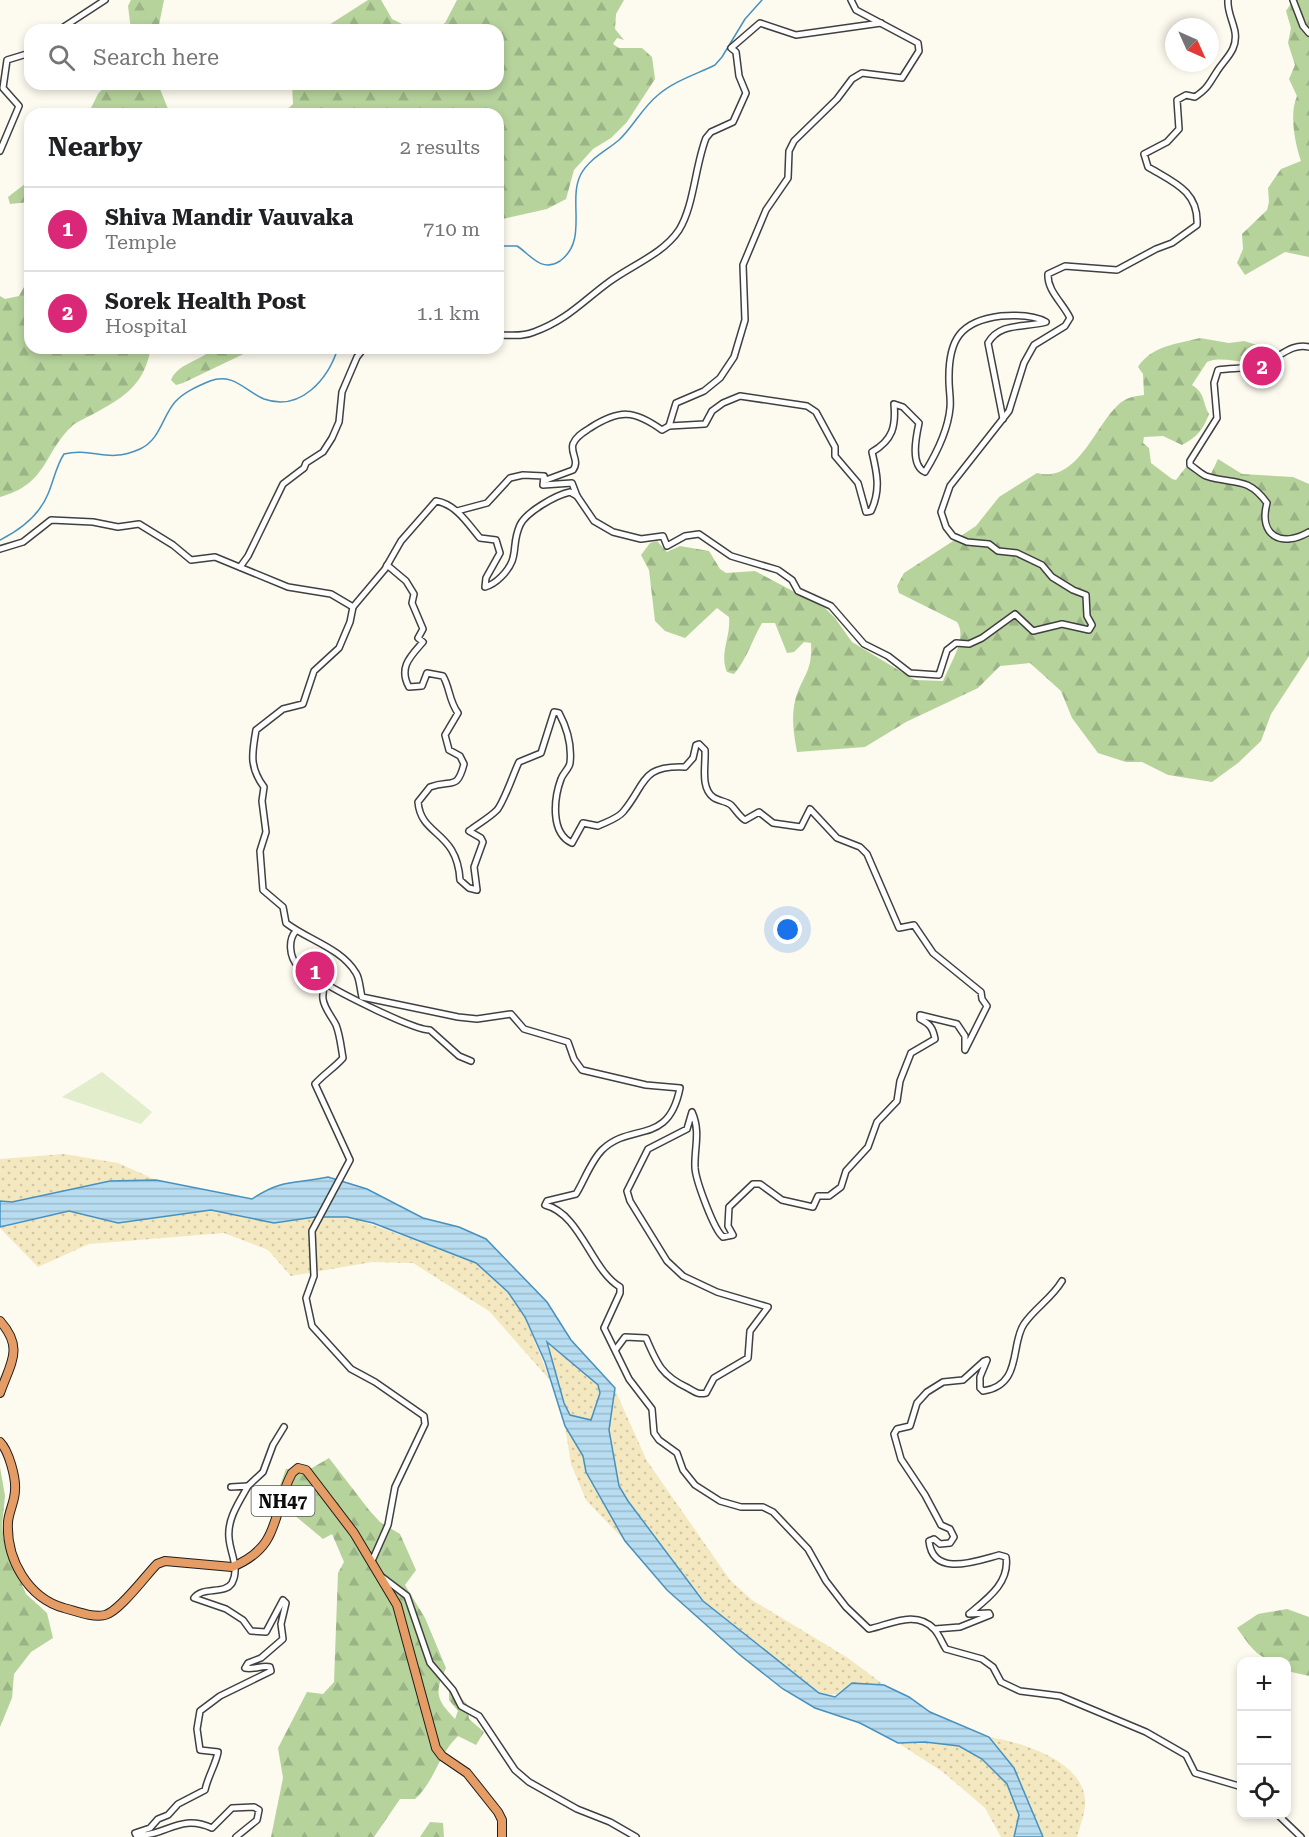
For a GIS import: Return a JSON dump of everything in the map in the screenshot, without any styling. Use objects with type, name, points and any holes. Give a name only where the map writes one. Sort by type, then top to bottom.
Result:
[{"type":"highway","points":[[0,1321],[13,1336],[15,1345],[0,1393]]},
{"type":"highway","points":[[0,1442],[7,1454],[15,1489],[8,1522],[13,1552],[31,1590],[46,1601],[80,1612],[102,1616],[113,1611],[157,1564],[165,1561],[214,1566],[236,1565]]},
{"type":"highway","name":"NH47","points":[[236,1565],[260,1549],[270,1535],[289,1478],[298,1468],[312,1475],[372,1560],[397,1605],[436,1748],[442,1756],[467,1773],[498,1812],[502,1820],[502,1837]]},
{"type":"street","points":[[67,24],[105,0]]},
{"type":"street","points":[[669,426],[676,403],[704,391],[720,378],[734,357],[745,320],[743,265],[766,210],[788,178],[789,151],[794,141],[837,99],[852,79],[862,73],[902,78],[919,51],[918,43],[856,10],[851,0]]},
{"type":"street","points":[[544,477],[543,486],[572,483],[577,496],[594,521],[613,532],[640,539],[663,536],[667,546],[685,536],[699,534],[730,556],[778,570],[792,580],[798,591],[831,606],[864,644],[888,656],[910,673],[939,675],[947,650],[956,643],[969,644],[982,638],[1015,614],[1034,631],[1062,624],[1089,630],[1092,625],[1087,616],[1086,595],[1052,577],[1032,560],[1010,550],[998,551],[989,544],[967,542],[953,536],[946,527],[941,512],[950,486],[1009,411],[1024,363],[1034,345],[1065,326],[1070,318],[1065,306],[1048,282],[1048,274],[1065,266],[1118,270],[1172,243],[1197,225],[1197,214],[1190,195],[1175,182],[1148,167],[1144,154],[1167,142],[1179,129],[1177,100],[1186,95],[1195,97],[1209,87],[1216,72],[1229,59],[1235,33],[1229,14],[1228,0]]},
{"type":"street","points":[[1293,0],[1303,26],[1309,33]]},
{"type":"street","points":[[504,335],[531,334],[568,317],[609,282],[665,246],[680,229],[706,138],[711,132],[733,122],[746,93],[739,76],[736,52],[731,48],[738,40],[760,23],[796,35],[881,23]]},
{"type":"street","points":[[0,151],[19,106],[3,88],[7,60],[24,55]]},
{"type":"street","points":[[457,511],[487,503],[510,478],[526,475],[544,477],[546,480],[573,470],[576,463],[572,450],[574,441],[611,416],[631,414],[644,417],[662,430],[669,426],[705,424],[712,411],[723,403],[740,396],[807,406],[821,419],[835,447],[835,456],[858,483],[866,512],[871,511],[877,498],[879,482],[872,452],[885,445],[893,434],[894,404],[903,406],[919,423],[916,461],[919,469],[925,472],[948,421],[951,359],[959,333],[974,321],[984,319],[1012,316],[1041,319],[1046,322],[1023,328],[1002,328],[993,334],[988,343],[1003,420]]},
{"type":"street","points":[[1309,347],[1304,346],[1276,355],[1261,365],[1218,370],[1214,383],[1217,417],[1190,460],[1190,465],[1206,476],[1235,480],[1261,495],[1267,503],[1264,514],[1266,529],[1275,537],[1293,540],[1309,532]]},
{"type":"street","points":[[240,567],[248,556],[283,484],[304,468],[306,463],[323,452],[332,438],[339,422],[342,392],[359,354]]},
{"type":"street","points":[[577,496],[570,492],[555,497],[521,522],[516,535],[516,556],[511,566],[492,585],[485,587],[486,578],[500,553],[496,540],[480,538],[457,511],[444,502],[436,501],[401,541],[387,565],[353,607],[350,622],[339,648],[314,671],[303,704],[283,709],[256,730],[252,751],[255,775],[264,787],[262,801],[266,832],[260,851],[263,890],[283,907],[286,923],[296,931],[327,946],[356,973],[362,997],[458,1017],[477,1019],[512,1014],[524,1029],[568,1042],[574,1059],[582,1070],[646,1085],[681,1088],[676,1107],[662,1124],[640,1134],[619,1139],[602,1151],[576,1194],[547,1201],[545,1205],[554,1208],[567,1221],[587,1244],[608,1280],[620,1287],[620,1293],[604,1328],[629,1379],[652,1409],[654,1433],[659,1440],[678,1453],[683,1470],[695,1485],[720,1502],[741,1507],[763,1507],[773,1512],[808,1549],[826,1581],[846,1607],[869,1629],[907,1619],[919,1620],[935,1629],[946,1650],[982,1659],[993,1667],[1000,1682],[1020,1691],[1060,1696],[1137,1728],[1186,1755],[1196,1773],[1237,1785]]},
{"type":"street","points":[[0,549],[23,542],[51,520],[93,522],[118,527],[139,524],[173,545],[190,560],[214,557],[288,586],[331,594],[353,607]]},
{"type":"street","points":[[387,565],[406,581],[414,594],[412,603],[423,629],[418,638],[423,642],[408,656],[406,682],[413,688],[422,686],[427,673],[443,676],[448,685],[451,704],[458,713],[445,735],[448,750],[460,756],[464,764],[460,780],[455,784],[430,787],[418,802],[423,822],[444,837],[459,861],[460,880],[469,888],[477,890],[474,867],[483,842],[481,838],[469,831],[497,810],[504,793],[515,779],[519,762],[541,753],[554,712],[559,713],[564,724],[570,751],[570,765],[562,777],[556,795],[555,816],[561,832],[572,843],[583,823],[598,826],[622,814],[644,780],[662,767],[685,766],[699,744],[705,750],[705,782],[709,792],[714,798],[730,804],[744,820],[759,812],[773,823],[801,827],[810,810],[837,838],[860,847],[867,855],[898,928],[914,925],[933,953],[981,992],[987,1006],[965,1050],[965,1036],[957,1024],[920,1015],[920,1019],[928,1023],[934,1031],[935,1039],[911,1053],[900,1081],[897,1101],[877,1122],[868,1147],[846,1171],[841,1186],[829,1196],[818,1196],[813,1207],[782,1200],[760,1184],[753,1184],[729,1207],[728,1226],[733,1235],[723,1237],[714,1225],[695,1169],[699,1140],[692,1112],[687,1129],[648,1149],[627,1191],[630,1201],[667,1261],[683,1276],[717,1292],[768,1307],[750,1330],[748,1358],[714,1378],[706,1393],[700,1394],[674,1383],[658,1366],[646,1338],[625,1337],[616,1349]]},
{"type":"street","points":[[296,931],[292,935],[290,946],[298,966],[347,998],[386,1013],[419,1030],[430,1030],[459,1056],[471,1061]]},
{"type":"street","points":[[321,981],[325,990],[323,999],[336,1026],[343,1058],[331,1072],[323,1074],[315,1083],[350,1160],[312,1231],[314,1276],[306,1298],[312,1326],[351,1369],[411,1406],[424,1416],[425,1424],[395,1487],[388,1525],[372,1560]]},
{"type":"street","points":[[935,1629],[960,1627],[990,1616],[989,1613],[969,1614],[1002,1583],[1008,1568],[1006,1557],[999,1555],[955,1566],[942,1561],[930,1550],[930,1541],[934,1539],[940,1544],[950,1543],[954,1537],[950,1529],[941,1525],[926,1495],[901,1459],[894,1434],[897,1429],[910,1426],[917,1403],[927,1392],[943,1382],[963,1380],[984,1361],[987,1360],[980,1377],[980,1388],[983,1391],[990,1390],[1005,1378],[1014,1364],[1018,1348],[1017,1335],[1025,1322],[1053,1295],[1062,1281]]},
{"type":"street","points":[[236,1837],[257,1820],[259,1810],[232,1808],[212,1828],[189,1821],[152,1837],[135,1833],[150,1828],[158,1819],[168,1815],[178,1804],[205,1790],[209,1772],[218,1752],[200,1750],[197,1729],[200,1711],[220,1696],[271,1671],[270,1667],[266,1666],[245,1668],[248,1663],[261,1658],[283,1639],[281,1624],[286,1603],[284,1600],[266,1632],[251,1631],[243,1620],[226,1609],[194,1598],[204,1592],[228,1588],[233,1582],[236,1565],[229,1540],[232,1515],[248,1486],[263,1472],[273,1445],[284,1427]]},
{"type":"street","points":[[231,1487],[248,1486]]},
{"type":"street","points":[[382,1577],[407,1596],[430,1663],[453,1690],[461,1706],[479,1716],[515,1770],[529,1782],[577,1809],[610,1822],[636,1837]]},
{"type":"street","points":[[1281,1819],[1301,1837]]},
{"type":"green space","points":[[131,0],[164,0],[159,24],[130,24],[128,6]]},
{"type":"green space","points":[[368,0],[381,0],[392,19],[402,24],[330,24]]},
{"type":"green space","points":[[457,0],[624,0],[616,14],[615,29],[624,40],[617,38],[613,44],[619,48],[642,48],[652,57],[655,79],[627,122],[611,138],[593,149],[574,170],[566,199],[547,209],[504,219],[504,108],[289,108],[293,104],[292,90],[504,90],[504,24],[443,24]]},
{"type":"green space","points":[[1293,0],[1309,0],[1309,257],[1285,252],[1245,275],[1237,263],[1243,249],[1242,234],[1267,210],[1268,188],[1281,169],[1301,161],[1293,120],[1297,96],[1289,79],[1295,65],[1288,43],[1291,28],[1286,11]]},
{"type":"green space","points":[[102,90],[160,90],[168,108],[91,108]]},
{"type":"green space","points":[[24,185],[24,203],[10,204],[8,197]]},
{"type":"green space","points":[[24,287],[24,354],[150,354],[139,379],[126,394],[73,425],[36,476],[16,491],[0,497],[0,296],[5,299],[19,296]]},
{"type":"green space","points":[[1200,338],[1229,343],[1244,341],[1267,348],[1256,360],[1207,362],[1192,385],[1202,395],[1209,414],[1204,424],[1196,436],[1182,445],[1163,436],[1144,437],[1143,443],[1149,448],[1151,463],[1176,480],[1186,467],[1208,480],[1218,459],[1242,474],[1293,477],[1309,484],[1309,656],[1271,714],[1261,741],[1238,763],[1212,782],[1168,775],[1142,762],[1126,762],[1098,753],[1072,718],[1061,691],[1030,663],[1000,666],[978,688],[906,722],[865,747],[797,752],[793,714],[797,693],[810,661],[811,643],[804,642],[794,652],[787,653],[775,623],[762,623],[746,656],[734,674],[727,672],[724,658],[729,617],[717,608],[685,638],[665,631],[655,621],[649,570],[641,555],[650,543],[657,541],[667,552],[680,546],[709,551],[720,569],[726,573],[755,571],[825,608],[852,642],[915,680],[943,681],[959,643],[960,628],[957,622],[899,593],[897,586],[904,573],[976,526],[999,497],[1037,473],[1051,474],[1063,470],[1074,462],[1118,405],[1130,398],[1144,395],[1143,374],[1138,367],[1150,354],[1166,346]]},
{"type":"green space","points":[[206,354],[243,354],[183,383],[176,385],[171,380],[174,374],[184,366]]},
{"type":"green space","points":[[102,1072],[152,1112],[141,1124],[62,1097]]},
{"type":"green space","points":[[329,1458],[380,1522],[400,1534],[416,1570],[405,1585],[425,1618],[446,1668],[439,1690],[441,1701],[455,1719],[458,1711],[449,1700],[449,1687],[467,1704],[469,1719],[484,1732],[476,1745],[458,1736],[451,1743],[422,1792],[415,1799],[400,1799],[374,1837],[271,1837],[283,1778],[278,1748],[307,1692],[323,1694],[334,1682],[338,1573],[344,1562],[332,1534],[323,1539],[275,1499],[286,1469],[312,1468]]},
{"type":"green space","points":[[0,1467],[5,1496],[2,1525],[4,1542],[26,1594],[47,1613],[53,1638],[31,1652],[14,1674],[12,1698],[0,1727]]},
{"type":"green space","points":[[1287,1609],[1309,1617],[1309,1676],[1291,1672],[1291,1657],[1263,1657],[1252,1648],[1237,1628],[1258,1614]]},
{"type":"green space","points":[[430,1822],[443,1823],[444,1837],[420,1837]]},
{"type":"sand","points":[[64,1154],[118,1163],[156,1180],[110,1181],[12,1202],[0,1201],[0,1159]]},
{"type":"sand","points":[[211,1210],[274,1223],[318,1216],[354,1218],[476,1263],[508,1292],[525,1317],[550,1380],[489,1311],[413,1263],[372,1262],[291,1276],[268,1250],[224,1233],[89,1244],[38,1267],[0,1228],[69,1211],[118,1223]]},
{"type":"sand","points":[[546,1341],[597,1385],[600,1393],[591,1421],[570,1415],[564,1403]]},
{"type":"sand","points":[[615,1390],[647,1461],[730,1580],[752,1600],[848,1658],[884,1685],[866,1686],[837,1694],[819,1693],[703,1601],[619,1486],[609,1430]]},
{"type":"sand","points":[[565,1426],[583,1456],[586,1472],[625,1541],[586,1500],[571,1464]]},
{"type":"sand","points":[[989,1737],[1033,1749],[1062,1764],[1074,1774],[1082,1786],[1085,1800],[1084,1814],[1077,1837],[1043,1837],[1014,1768]]},
{"type":"sand","points":[[898,1743],[950,1744],[969,1750],[997,1772],[1011,1792],[1019,1814],[1014,1837],[1001,1837],[985,1808],[943,1772]]},
{"type":"water","points":[[328,1177],[367,1189],[423,1218],[459,1227],[486,1239],[547,1302],[571,1340],[615,1388],[609,1430],[619,1486],[703,1601],[819,1693],[835,1697],[852,1683],[884,1685],[909,1697],[930,1712],[989,1737],[1014,1768],[1043,1837],[1014,1837],[1019,1815],[1007,1784],[982,1759],[959,1746],[925,1742],[898,1743],[860,1723],[815,1708],[783,1689],[740,1655],[667,1590],[625,1541],[586,1472],[583,1456],[565,1426],[545,1362],[525,1317],[508,1292],[476,1263],[373,1223],[347,1217],[315,1217],[274,1223],[211,1210],[118,1223],[69,1211],[0,1227],[0,1201],[12,1202],[110,1181],[156,1180],[252,1199],[281,1185]],"holes":[[[547,1342],[598,1385],[600,1393],[591,1420],[570,1415],[564,1403]]]},
{"type":"waterway","points":[[504,246],[517,246],[542,264],[547,265],[560,261],[569,252],[574,242],[577,184],[584,169],[619,140],[647,106],[664,90],[715,65],[745,19],[762,0]]},
{"type":"waterway","points":[[0,540],[22,527],[40,509],[64,454],[83,452],[118,455],[140,449],[152,440],[179,398],[196,387],[218,379],[232,381],[257,396],[277,402],[301,397],[320,381],[336,354]]},
{"type":"place","name":"Sorek Health Post","points":[[1262,366]]},
{"type":"place","name":"Shiva Mandir Vauvaka","points":[[315,971]]}]
